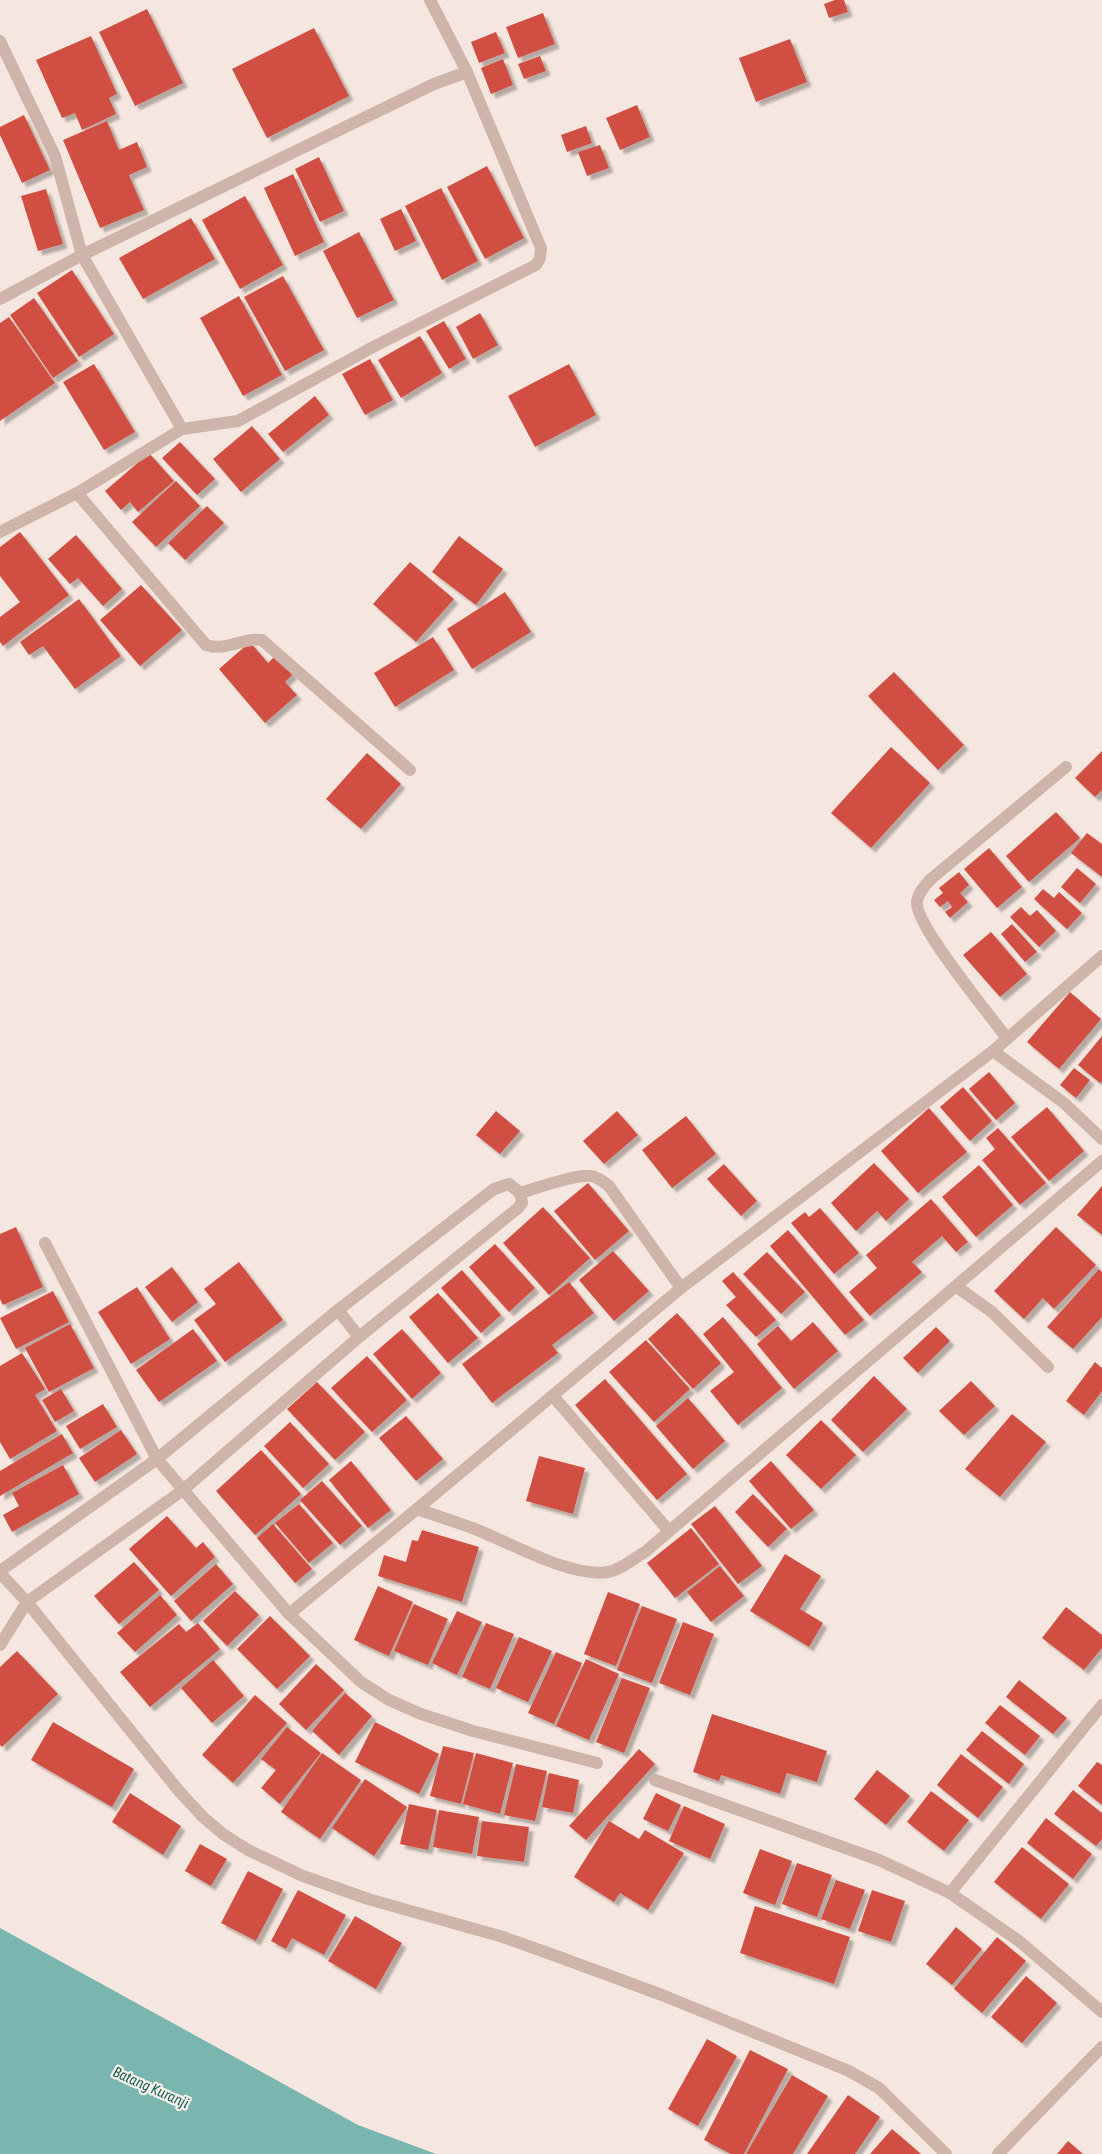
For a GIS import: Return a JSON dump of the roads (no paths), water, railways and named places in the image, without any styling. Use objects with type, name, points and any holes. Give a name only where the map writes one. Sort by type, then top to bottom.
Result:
[{"type":"street","points":[[0,532],[77,493],[182,429],[238,421],[365,351],[536,265],[540,258],[541,248],[467,72],[430,0]]},
{"type":"street","points":[[0,41],[55,156],[82,255],[182,429]]},
{"type":"street","points":[[0,299],[82,255],[434,84],[467,72]]},
{"type":"street","points":[[77,493],[206,645],[218,648],[253,639],[262,640],[410,770]]},
{"type":"street","points":[[1006,1037],[932,938],[918,914],[916,902],[922,888],[931,878],[1066,767]]},
{"type":"street","points":[[289,1614],[681,1288],[993,1051],[1006,1037],[1102,956]]},
{"type":"street","points":[[993,1051],[1064,1103],[1102,1139]]},
{"type":"street","points":[[417,1509],[476,1529],[514,1547],[572,1568],[598,1573],[611,1572],[645,1552],[1102,1161]]},
{"type":"street","points":[[520,1193],[578,1178],[591,1176],[602,1180],[609,1186],[681,1288]]},
{"type":"street","points":[[0,1645],[27,1602],[183,1490],[359,1337],[518,1208],[522,1203],[520,1193],[509,1184],[494,1189],[338,1310],[157,1459],[0,1572],[27,1602],[203,1817],[223,1834],[248,1850],[303,1876],[368,1899],[503,1937],[559,1957],[662,1995],[849,2070],[879,2088],[946,2154]]},
{"type":"street","points":[[45,1243],[157,1459],[289,1614],[362,1682],[389,1700],[420,1714],[472,1731],[597,1763]]},
{"type":"street","points":[[957,1287],[992,1312],[1048,1367]]},
{"type":"street","points":[[338,1310],[359,1337]]},
{"type":"street","points":[[552,1396],[670,1531]]},
{"type":"street","points":[[950,1892],[1102,1706]]},
{"type":"street","points":[[656,1780],[880,1860],[950,1892],[1019,1941],[1102,2012]]},
{"type":"street","points":[[998,2154],[1102,2047]]},
{"type":"water","name":"Batang Kuranji","points":[[0,1928],[358,2125],[436,2154],[0,2154]]}]
